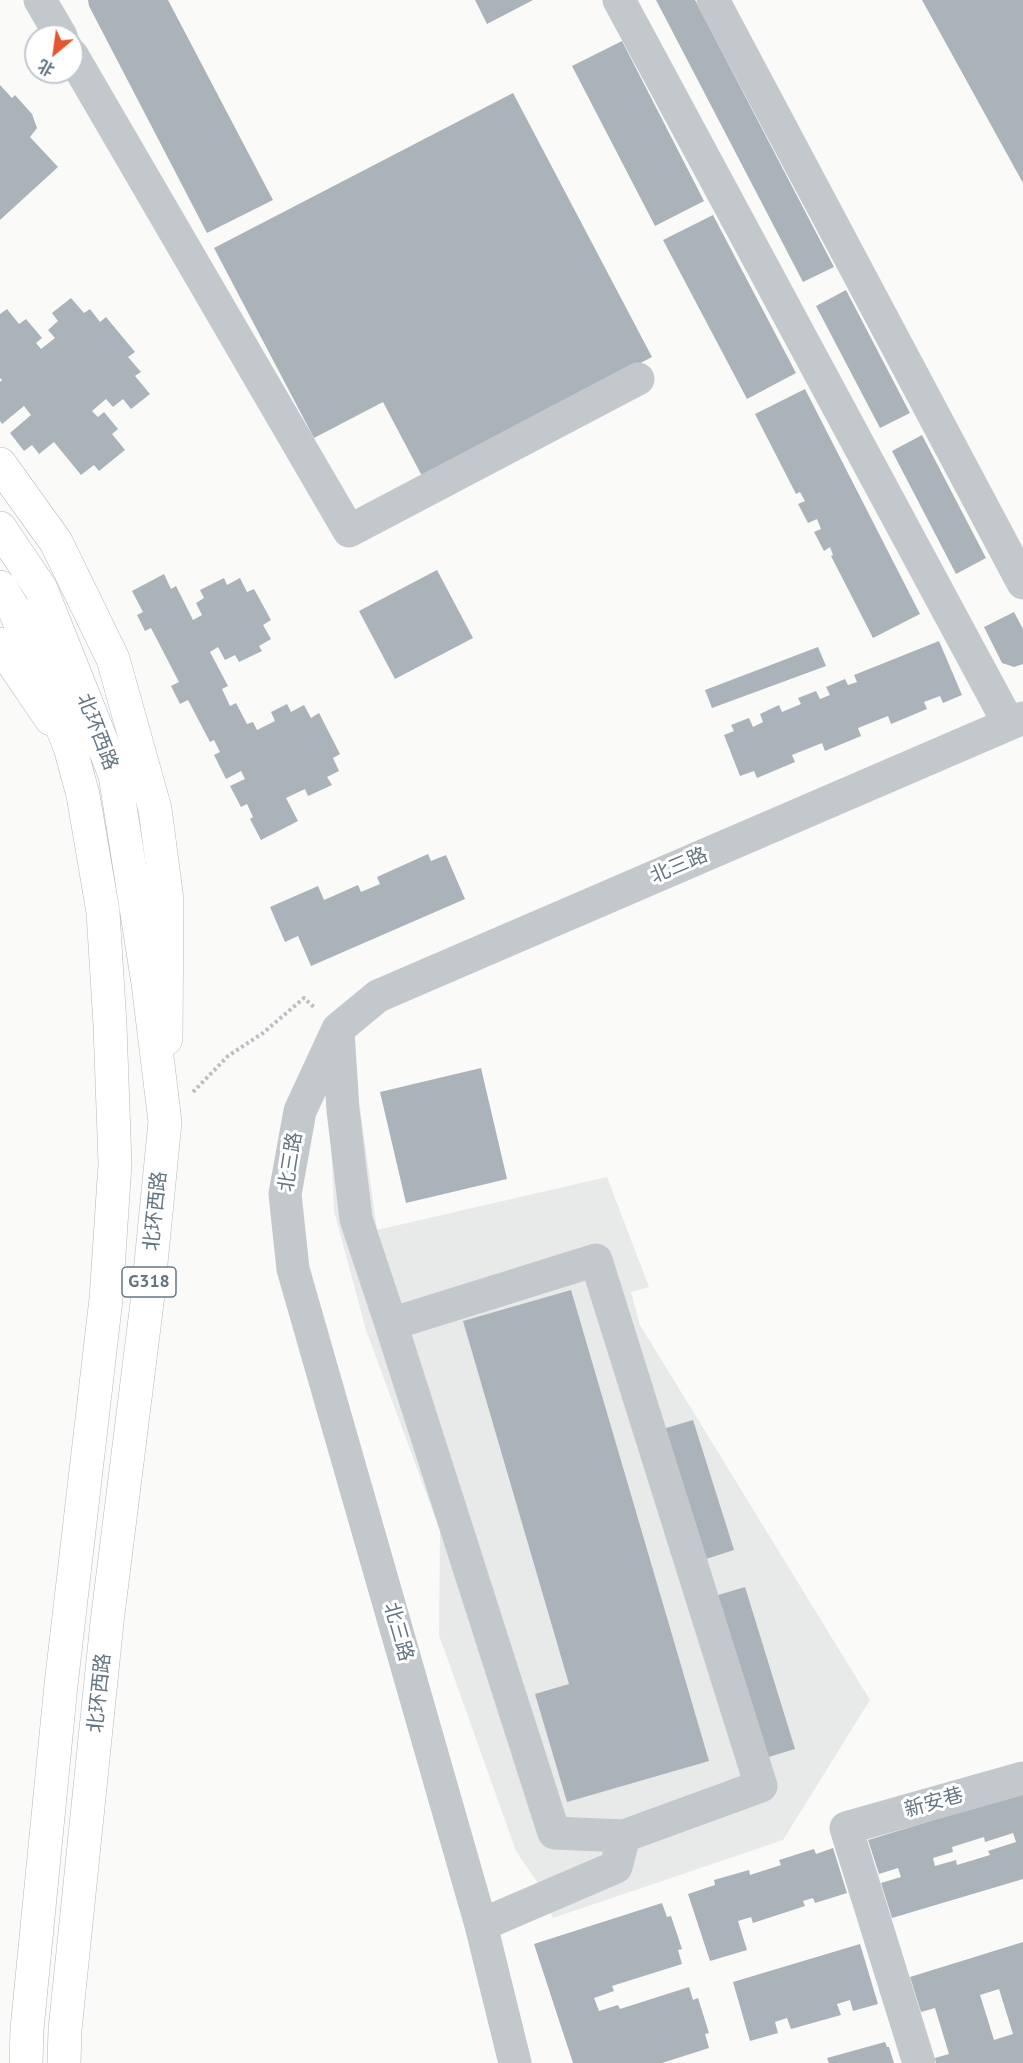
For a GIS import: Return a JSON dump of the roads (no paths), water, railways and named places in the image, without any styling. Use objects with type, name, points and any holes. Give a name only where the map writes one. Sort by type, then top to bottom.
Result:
[{"type":"main road","points":[[0,464],[56,542],[113,659],[155,809],[166,900],[165,1122]]},
{"type":"main road","name":"北环西路","points":[[0,528],[41,589],[115,775],[148,983],[165,1122],[147,1302],[107,1622],[65,2030],[64,2063]]},
{"type":"main road","name":"北环西路","points":[[0,586],[15,611],[70,747],[83,795],[103,912],[115,1164],[106,1299],[61,1685],[27,2030],[26,2063]]},
{"type":"main road","points":[[0,644],[70,747]]},
{"type":"street","points":[[40,0],[54,24]]},
{"type":"street","points":[[619,0],[1016,721]]},
{"type":"street","points":[[713,0],[1023,583]]},
{"type":"street","points":[[84,76],[349,531],[638,379]]},
{"type":"street","name":"北三路","points":[[515,2063],[481,1925],[293,1269],[285,1194],[300,1111],[338,1029],[378,996],[1016,721]]},
{"type":"street","points":[[338,1029],[343,1110],[356,1219],[554,1833],[624,1836],[761,1786],[596,1260],[391,1324]]},
{"type":"street","name":"新安巷","points":[[919,2063],[846,1828],[1023,1778]]},
{"type":"street","points":[[481,1925],[616,1867],[624,1836]]}]
